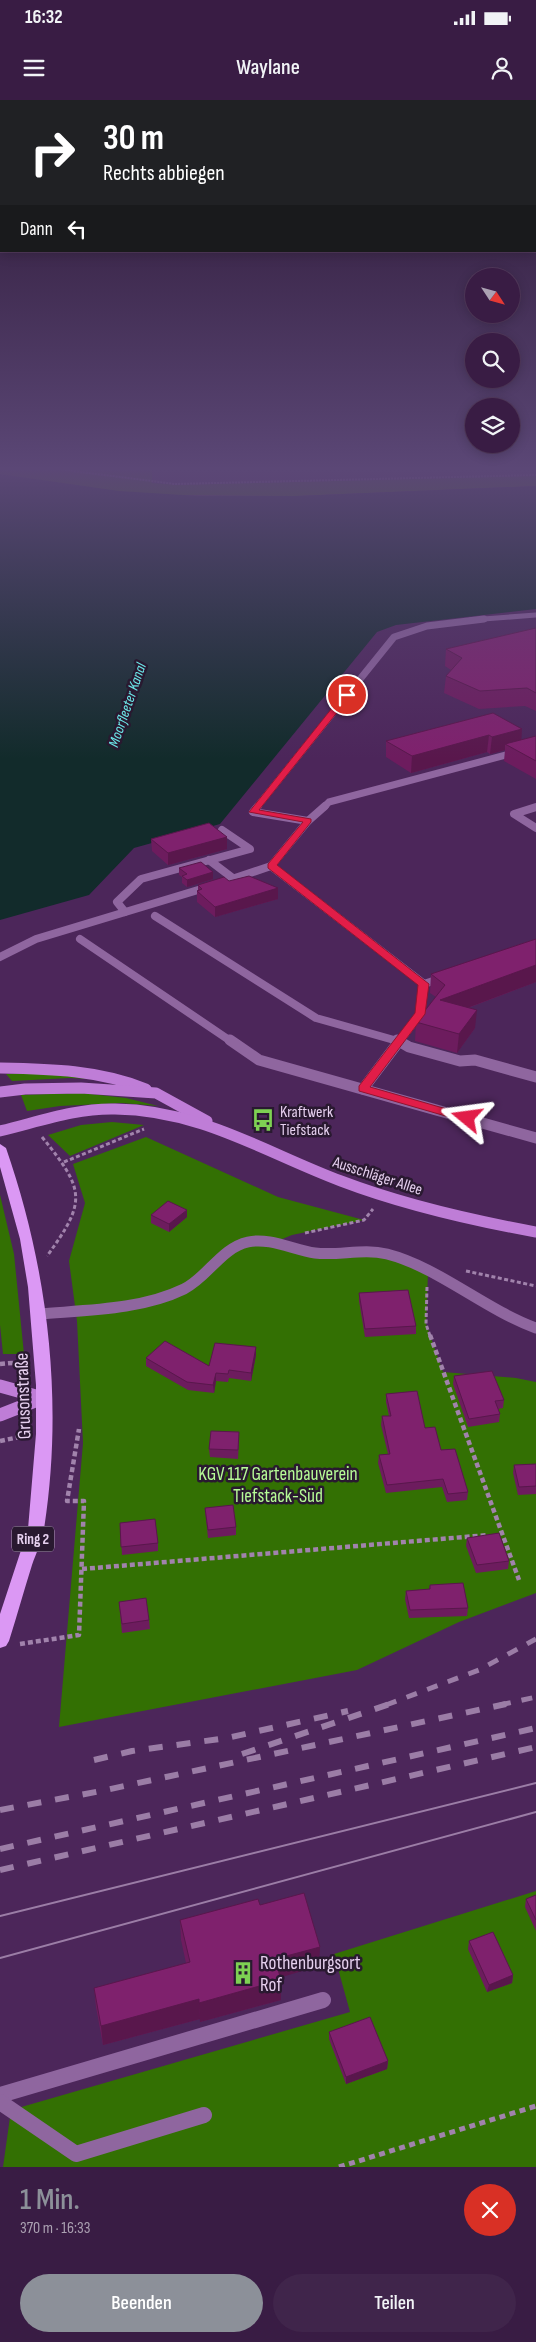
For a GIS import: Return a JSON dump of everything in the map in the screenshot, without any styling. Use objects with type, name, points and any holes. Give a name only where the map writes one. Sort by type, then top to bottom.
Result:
[{"type":"main road","name":"Grusonstraße","points":[[0,1148],[19,1205],[39,1314],[44,1442],[36,1531],[5,1643]]},
{"type":"street","points":[[308,820],[254,812],[394,637],[411,628],[536,615]]},
{"type":"street","points":[[0,957],[36,939],[272,866],[308,820],[329,802],[536,748]]},
{"type":"street","points":[[536,806],[514,814],[536,828]]},
{"type":"street","points":[[125,912],[117,902],[141,879],[250,849],[222,830]]},
{"type":"street","points":[[209,860],[234,879]]},
{"type":"street","points":[[272,866],[424,984]]},
{"type":"street","points":[[155,916],[316,1018],[400,1041],[409,1047],[460,1061],[475,1060],[536,1077]]},
{"type":"street","points":[[80,939],[259,1060],[536,1138]]},
{"type":"street","points":[[424,984],[452,974]]},
{"type":"street","points":[[363,1088],[420,1014],[424,984]]},
{"type":"street","points":[[0,1068],[54,1068],[99,1073],[131,1082],[156,1094]]},
{"type":"street","name":"Ausschläger Allee","points":[[0,1092],[73,1088],[156,1094],[187,1108],[216,1127],[312,1170],[384,1196],[468,1220],[536,1232]]},
{"type":"street","name":"Ausschläger Allee","points":[[0,1130],[55,1116],[101,1109],[141,1110],[175,1116],[216,1127]]},
{"type":"street","points":[[39,1314],[134,1304],[185,1288],[234,1249],[249,1242],[318,1253],[352,1251],[386,1254],[428,1273],[512,1321],[536,1328]]},
{"type":"street","points":[[0,1386],[43,1398]]},
{"type":"street","points":[[0,1415],[43,1398]]},
{"type":"street","points":[[0,2095],[323,2000]]},
{"type":"street","points":[[0,2102],[76,2154],[204,2115]]},
{"type":"path","points":[[64,1162],[175,1116]]},
{"type":"path","points":[[30,1123],[64,1162],[76,1195],[76,1210],[68,1226],[33,1276]]},
{"type":"path","points":[[302,1234],[364,1220],[384,1196]]},
{"type":"path","points":[[462,1270],[536,1286]]},
{"type":"path","points":[[428,1273],[426,1324],[519,1580]]},
{"type":"path","points":[[0,1364],[27,1362]]},
{"type":"path","points":[[5,1643],[78,1635],[84,1501],[67,1501],[79,1429]]},
{"type":"path","points":[[82,1569],[503,1534]]},
{"type":"path","points":[[339,2167],[536,2106]]},
{"type":"green space","points":[[41,1073],[94,1079],[69,1078],[12,1081],[6,1074]]},
{"type":"green space","points":[[81,1093],[126,1098],[158,1106],[122,1103],[60,1106],[27,1111],[21,1095]]},
{"type":"green space","points":[[112,1122],[144,1125],[70,1156],[48,1135],[81,1125]]},
{"type":"green space","name":"KGV 117 Gartenbauverein Tiefstack-Süd","points":[[146,1137],[278,1197],[364,1220],[292,1235],[270,1244],[386,1254],[428,1273],[426,1324],[443,1372],[516,1378],[536,1382],[536,1593],[459,1622],[357,1670],[59,1727],[83,1443],[77,1321],[69,1261],[85,1203],[73,1164]]},
{"type":"green space","points":[[0,1195],[14,1254],[24,1354],[3,1354],[0,1325]]},
{"type":"green space","points":[[536,1891],[536,2167],[3,2167],[11,2110],[350,2012],[334,1954]]},
{"type":"water","name":"Moorfleeter Kanal","points":[[0,566],[536,566],[536,609],[396,625],[377,632],[220,824],[134,848],[89,895],[0,920]]},
{"type":"building","points":[[536,628],[536,693],[527,688],[480,691],[446,676],[462,658],[446,649]]},
{"type":"building","points":[[493,713],[522,729],[492,737],[489,735],[412,756],[386,741]]},
{"type":"building","points":[[536,736],[536,761],[505,744]]},
{"type":"building","points":[[209,823],[227,837],[168,853],[151,839]]},
{"type":"building","points":[[201,862],[213,872],[187,880],[182,876],[187,874],[179,868]]},
{"type":"building","points":[[249,876],[278,888],[215,907],[197,891],[202,889],[198,885],[224,877],[229,881]]},
{"type":"building","points":[[536,939],[536,965],[440,1000],[477,1010],[459,1034],[416,1022],[445,985],[431,974]]},
{"type":"building","points":[[168,1201],[187,1210],[169,1224],[151,1215]]},
{"type":"building","points":[[408,1290],[416,1326],[365,1329],[359,1293]]},
{"type":"building","points":[[165,1341],[209,1366],[215,1343],[256,1347],[251,1373],[229,1370],[228,1374],[216,1373],[213,1385],[187,1382],[146,1358]]},
{"type":"building","points":[[492,1371],[504,1400],[495,1401],[500,1414],[469,1419],[454,1376]]},
{"type":"building","points":[[417,1391],[425,1428],[435,1427],[441,1450],[455,1449],[468,1492],[448,1494],[443,1479],[387,1485],[379,1455],[390,1454],[382,1416],[391,1416],[386,1394]]},
{"type":"building","points":[[211,1431],[239,1432],[238,1450],[209,1449]]},
{"type":"building","points":[[536,1464],[536,1486],[519,1487],[514,1465]]},
{"type":"building","points":[[233,1505],[236,1527],[208,1530],[205,1508]]},
{"type":"building","points":[[155,1519],[158,1543],[121,1547],[120,1523]]},
{"type":"building","points":[[499,1533],[509,1561],[477,1565],[467,1538]]},
{"type":"building","points":[[463,1583],[468,1608],[410,1610],[406,1591],[430,1589],[430,1585]]},
{"type":"building","points":[[146,1598],[149,1620],[122,1624],[119,1602]]},
{"type":"building","points":[[304,1893],[320,1947],[275,1959],[281,1980],[199,2003],[199,1999],[101,2026],[94,1988],[190,1962],[180,1920],[258,1899],[260,1905]]},
{"type":"building","points":[[536,1895],[536,1920],[526,1899]]},
{"type":"building","points":[[493,1932],[513,1975],[489,1985],[469,1941]]},
{"type":"building","points":[[370,2017],[388,2061],[346,2077],[329,2032]]},
{"type":"tram line","points":[[0,1916],[536,1783]]},
{"type":"tram line","points":[[0,1958],[536,1812]]},
{"type":"railway","points":[[386,1705],[479,1670],[536,1639]]},
{"type":"railway","points":[[500,1705],[536,1697]]},
{"type":"railway","points":[[242,1754],[390,1704]]},
{"type":"railway","points":[[0,1810],[101,1791],[506,1704]]},
{"type":"railway","points":[[94,1760],[132,1751],[227,1738],[348,1711]]},
{"type":"railway","points":[[0,1849],[536,1728]]},
{"type":"railway","points":[[0,1870],[536,1747]]},
{"type":"place","name":"Kraftwerk Tiefstack","points":[[263,1120]]},
{"type":"place","name":"Rothenburgsort Rof","points":[[243,1973]]},
{"type":"route","points":[[347,695],[254,812],[308,820],[272,866],[424,984],[420,1014],[363,1088],[467,1118]]}]
